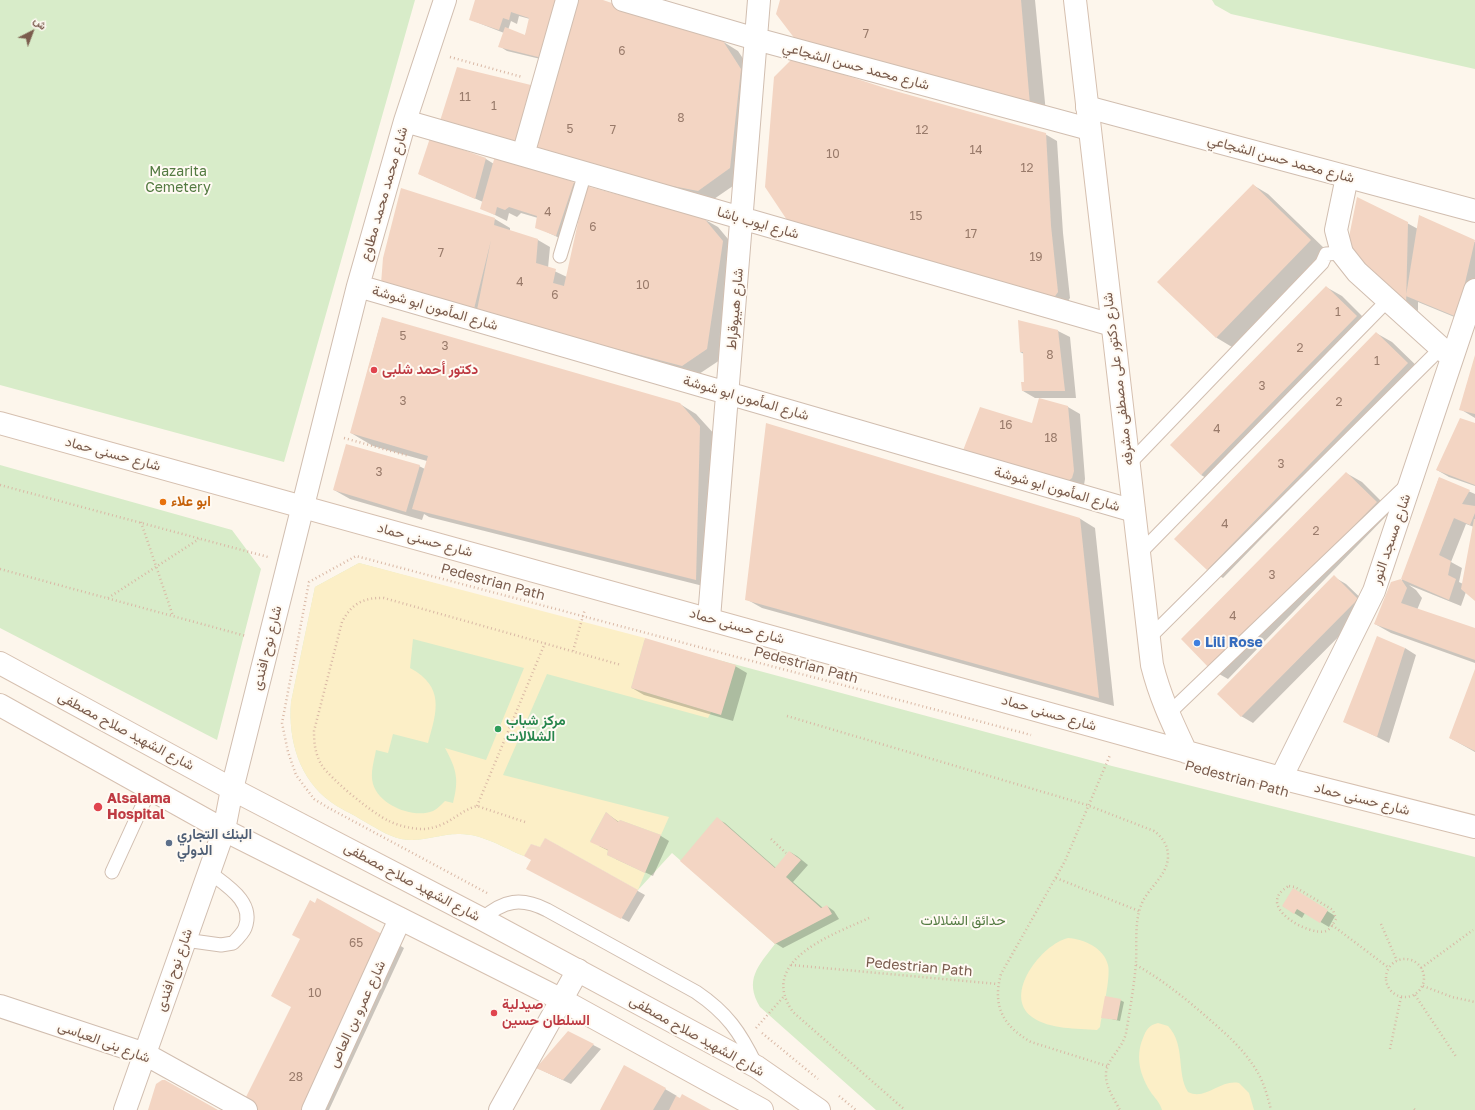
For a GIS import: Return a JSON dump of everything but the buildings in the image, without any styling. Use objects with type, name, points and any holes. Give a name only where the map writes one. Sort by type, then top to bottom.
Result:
[{"type":"street","name":"شارع محمد محمد مطاوع","points":[[302,506],[358,286],[405,121],[445,0]]},
{"type":"street","points":[[523,155],[567,0]]},
{"type":"street","name":"شارع محمد حسن الشجاعي","points":[[623,0],[756,39],[1089,129]]},
{"type":"street","name":"شارع هيبوقراط","points":[[710,618],[760,0]]},
{"type":"street","name":"شارع دكتور على مصطفى مشرفه","points":[[1075,0],[1148,639],[1156,684],[1167,715],[1186,752]]},
{"type":"street","name":"شارع محمد حسن الشجاعي","points":[[1087,107],[1475,211]]},
{"type":"street","name":"شارع ايوب باشا","points":[[405,121],[1112,325]]},
{"type":"street","points":[[1347,177],[1336,230],[1342,253],[1357,272],[1447,353]]},
{"type":"street","name":"شارع المأمون ابو شوشة","points":[[358,286],[1134,511]]},
{"type":"street","name":"شارع مسجد النور","points":[[1281,778],[1374,590],[1411,481],[1447,353],[1475,290]]},
{"type":"street","name":"شارع حسنى حماد","points":[[0,423],[710,618],[1186,752],[1281,778],[1475,827]]},
{"type":"street","name":"شارع نوح افندى","points":[[126,1110],[144,1054],[224,830],[232,788],[302,506]]},
{"type":"street","name":"شارع الشهيد صلاح مصطفى","points":[[0,663],[232,788],[578,970],[757,1067],[819,1110]]},
{"type":"street","points":[[0,704],[224,830],[562,1000],[752,1107]]},
{"type":"street","name":"شارع عمرو بن العاص","points":[[313,1110],[400,918]]},
{"type":"street","points":[[500,1110],[578,970]]},
{"type":"street","name":"شارع بنى العباسى","points":[[0,1006],[144,1054],[246,1110]]},
{"type":"lane","points":[[560,256],[585,173]]},
{"type":"lane","points":[[1128,465],[1322,263],[1326,254],[1342,253]]},
{"type":"lane","points":[[1139,554],[1388,300]]},
{"type":"lane","points":[[1148,639],[1447,353]]},
{"type":"lane","points":[[1167,715],[1411,481]]},
{"type":"lane","points":[[112,872],[150,789]]},
{"type":"lane","points":[[185,940],[221,945],[233,943],[245,929],[247,912],[238,895],[209,872]]},
{"type":"lane","points":[[482,919],[507,903],[521,902],[534,904],[547,910],[696,992],[713,1003],[728,1017],[740,1034],[757,1067]]},
{"type":"path","points":[[428,51],[544,82]]},
{"type":"path","points":[[348,439],[409,456]]},
{"type":"path","points":[[0,485],[288,563]]},
{"type":"path","points":[[141,522],[173,616]]},
{"type":"path","points":[[107,598],[200,539]]},
{"type":"path","name":"Pedestrian Path","points":[[507,903],[327,808],[314,799],[296,775],[288,752],[282,723],[309,582],[356,556],[1034,735]]},
{"type":"path","points":[[0,568],[269,642]]},
{"type":"path","points":[[574,652],[591,586]]},
{"type":"path","points":[[525,822],[477,806],[471,808],[447,823],[436,827],[424,829],[400,825],[377,814],[327,772],[317,756],[314,744],[314,731],[342,622],[347,613],[354,605],[363,600],[384,598],[621,665]]},
{"type":"path","points":[[477,806],[545,643]]},
{"type":"path","points":[[787,716],[1087,805],[1154,831],[1164,842],[1167,849],[1167,864],[1165,871],[1143,900],[1139,911],[1136,965],[1125,1034],[1121,1046],[1107,1066],[1106,1081],[1120,1110]]},
{"type":"path","points":[[1107,1066],[1031,1042],[1020,1036],[1010,1027],[1003,1016],[997,995],[1001,974],[1056,878],[1110,754],[1117,756]]},
{"type":"path","points":[[771,839],[786,853]]},
{"type":"path","points":[[1056,878],[1139,911]]},
{"type":"path","points":[[1289,886],[1295,887],[1333,910],[1336,919],[1332,926],[1327,931],[1321,932],[1290,920],[1280,911],[1278,906],[1280,894],[1289,886]]},
{"type":"path","points":[[869,918],[811,946],[790,965],[784,985],[785,995],[793,1012],[905,1110]]},
{"type":"path","points":[[1382,924],[1397,961]]},
{"type":"path","points":[[1332,926],[1389,968]]},
{"type":"path","points":[[1421,968],[1472,930]]},
{"type":"path","points":[[1410,960],[1421,968],[1424,973],[1423,986],[1414,995],[1401,997],[1389,989],[1386,975],[1389,968],[1397,961],[1410,960]]},
{"type":"path","name":"Pedestrian Path","points":[[790,965],[998,984]]},
{"type":"path","points":[[1136,965],[1154,975],[1178,992],[1231,1038],[1254,1066],[1262,1080],[1272,1110]]},
{"type":"path","points":[[1423,986],[1452,997],[1475,1002]]},
{"type":"path","points":[[756,1029],[785,995]]},
{"type":"path","points":[[1414,995],[1457,1058]]},
{"type":"path","points":[[1390,1050],[1401,997]]},
{"type":"path","points":[[728,1017],[756,1029],[819,1080]]},
{"type":"path","points":[[837,1095],[856,1110]]},
{"type":"green space","name":"Mazarita Cemetery","points":[[0,0],[415,0],[284,462],[0,385]]},
{"type":"green space","points":[[1212,0],[1475,0],[1475,69],[1231,14],[1215,5]]},
{"type":"green space","points":[[0,465],[232,530],[261,569],[217,740],[0,628]]},
{"type":"green space","name":"حدائق الشلالات","points":[[359,563],[1112,766],[1475,857],[1475,1110],[876,1110],[760,1007],[755,997],[753,981],[763,959],[775,944],[672,853],[638,890],[545,838],[540,847],[531,844],[524,856],[484,838],[467,834],[451,834],[416,840],[396,838],[338,807],[320,793],[303,770],[298,758],[291,730],[291,702],[315,587]]},
{"type":"sand","points":[[359,563],[645,638],[631,688],[711,712],[708,718],[547,674],[503,775],[669,817],[661,835],[620,820],[618,822],[606,812],[590,841],[608,850],[607,855],[645,873],[638,890],[545,838],[540,847],[531,844],[524,856],[484,838],[467,834],[451,834],[416,840],[396,838],[338,807],[320,793],[303,770],[298,758],[291,730],[291,702],[315,587]],"holes":[[[413,639],[524,668],[486,760],[445,748],[456,775],[456,788],[453,803],[445,801],[438,808],[425,813],[407,812],[389,804],[376,792],[372,780],[376,750],[388,753],[393,734],[428,743],[434,720],[436,701],[429,683],[421,675],[410,668]]]},
{"type":"sand","points":[[1068,938],[1087,942],[1098,949],[1106,959],[1108,965],[1109,971],[1106,996],[1100,1027],[1097,1030],[1064,1028],[1047,1024],[1032,1017],[1024,1008],[1021,996],[1023,984],[1029,972],[1037,960],[1047,950],[1058,942]]},
{"type":"sand","points":[[1158,1023],[1168,1026],[1174,1034],[1179,1050],[1182,1076],[1188,1092],[1201,1094],[1226,1084],[1239,1083],[1249,1093],[1254,1110],[1162,1110],[1144,1080],[1139,1059],[1139,1052],[1145,1033],[1148,1028]]},
{"type":"place","name":"دكتور أحمد شلبى","points":[[374,370]]},
{"type":"place","name":"ابو علاء","points":[[163,502]]},
{"type":"place","name":"Lili Rose","points":[[1197,643]]},
{"type":"place","name":"مركز شباب الشلالات","points":[[498,729]]},
{"type":"place","name":"Alsalama Hospital","points":[[98,807]]},
{"type":"place","name":"البنك التجاري الدولي","points":[[169,843]]},
{"type":"place","name":"صيدلية السلطان حسين","points":[[494,1013]]}]
